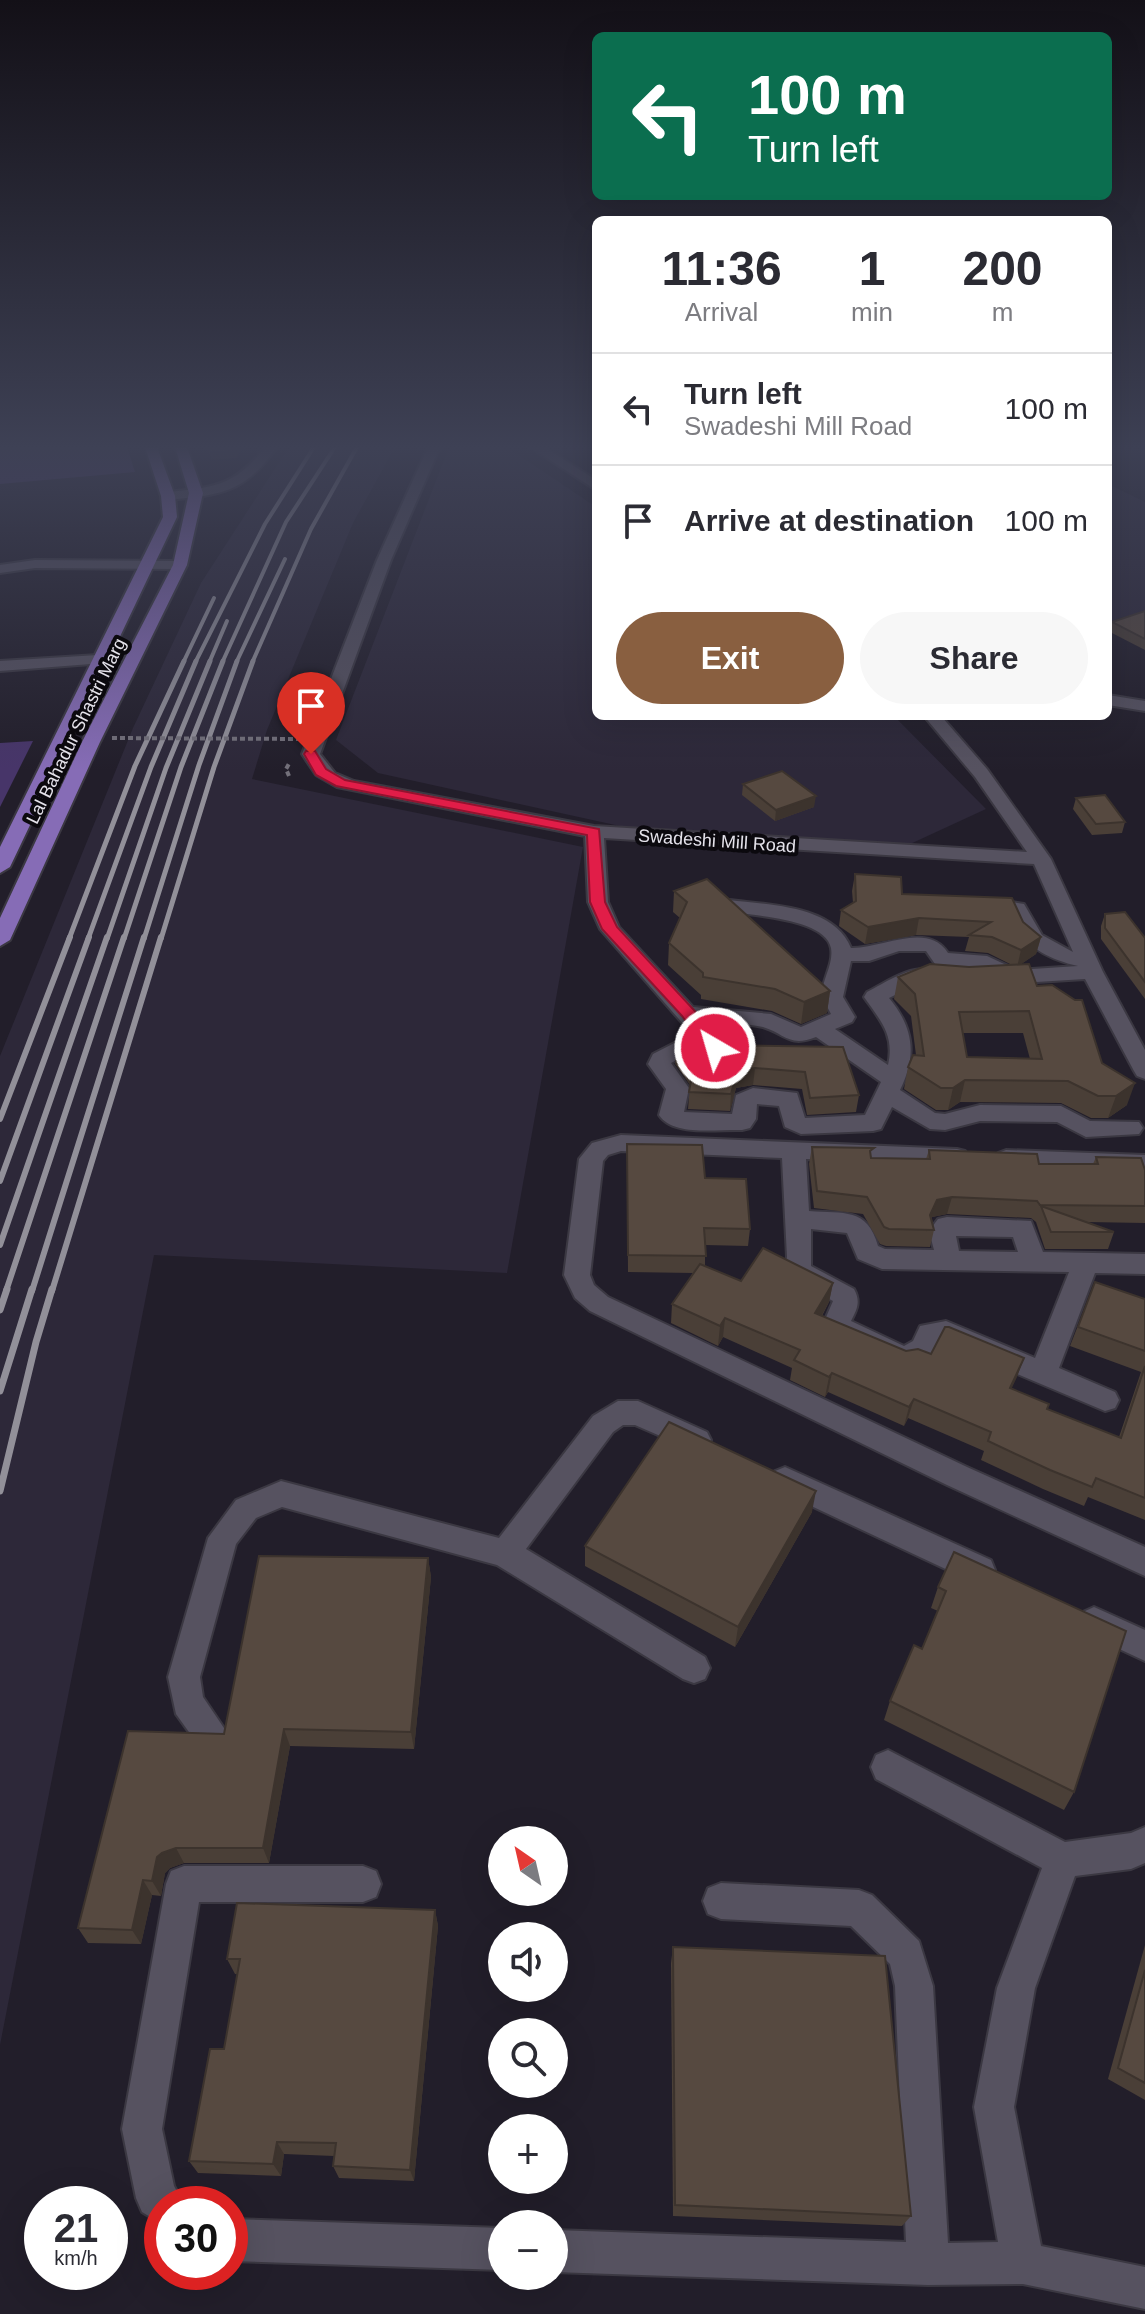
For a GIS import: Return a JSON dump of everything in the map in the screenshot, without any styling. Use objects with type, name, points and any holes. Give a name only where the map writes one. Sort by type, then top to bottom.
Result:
[{"type":"main road","name":"Lal Bahadur Shastri Marg","points":[[0,867],[98,660],[152,555]]},
{"type":"main road","name":"Lal Bahadur Shastri Marg","points":[[0,940],[183,555]]},
{"type":"main road","points":[[17,831],[50,831]]},
{"type":"street","name":"Swadeshi Mill Road","points":[[386,555],[311,754],[320,772],[341,783],[594,832],[1041,859]]},
{"type":"street","points":[[0,569],[35,564],[180,565]]},
{"type":"street","points":[[0,666],[98,660]]},
{"type":"street","points":[[1112,701],[1145,706]]},
{"type":"street","points":[[935,720],[981,773],[1041,859],[1090,967],[1145,1071]]},
{"type":"street","points":[[594,832],[598,902],[610,929],[713,1044],[661,1059],[659,1064],[678,1088],[671,1115],[679,1120],[742,1122],[744,1101],[753,1096],[789,1099],[793,1121],[801,1126],[866,1126],[873,1123],[903,1056],[897,1024],[890,1011],[875,997]]},
{"type":"street","points":[[960,904],[1014,906],[1020,909],[1032,936],[1059,956],[1090,967]]},
{"type":"street","points":[[729,906],[797,917],[822,926],[841,944],[831,997],[832,1004],[844,1017]]},
{"type":"street","points":[[841,954],[869,955],[897,945],[928,945],[964,979],[1014,977],[1090,967]]},
{"type":"street","points":[[790,1055],[827,1034],[844,1017],[875,997],[913,977],[949,967]]},
{"type":"street","points":[[687,1013],[771,1021],[793,1034],[827,1034],[930,1121],[938,1123],[980,1113],[1061,1114],[1086,1129],[1131,1128]]},
{"type":"street","points":[[1145,1164],[621,1143],[600,1149],[591,1159],[577,1275],[584,1291],[599,1304],[957,1476],[1145,1562]]},
{"type":"street","points":[[793,1150],[800,1257],[797,1270],[845,1296],[846,1303],[837,1322],[845,1333],[902,1357],[913,1357],[921,1353],[929,1334],[946,1332],[1105,1400]]},
{"type":"street","points":[[798,1219],[853,1224],[861,1231],[867,1252],[882,1259],[1145,1264]]},
{"type":"street","points":[[949,1261],[942,1231],[947,1226],[1022,1228],[1034,1262]]},
{"type":"street","points":[[1043,1373],[1086,1263]]},
{"type":"street","points":[[505,1553],[603,1424],[618,1413],[638,1413],[725,1453]]},
{"type":"street","points":[[754,1466],[1000,1579]]},
{"type":"street","points":[[211,1734],[188,1703],[184,1677],[223,1538],[246,1509],[281,1494],[505,1553],[694,1668]]},
{"type":"street","points":[[1073,1613],[1145,1646]]},
{"type":"street","points":[[888,1767],[1063,1860],[1131,1851],[1145,1845]]},
{"type":"street","points":[[1023,2263],[994,2107],[1016,1988],[1063,1860]]},
{"type":"street","points":[[154,2186],[142,2129],[184,1884],[363,1884]]},
{"type":"street","points":[[721,1901],[859,1908],[906,1954],[914,1986],[928,2264]]},
{"type":"street","points":[[248,2241],[488,2249]]},
{"type":"street","points":[[568,2251],[928,2264],[1023,2263],[1145,2288]]},
{"type":"path","points":[[112,738],[302,739]]},
{"type":"path","points":[[286,769],[289,776]]},
{"type":"shaded area","points":[[219,555],[340,555],[267,730],[252,779],[583,847],[507,1273],[154,1255],[0,2045],[0,1056],[133,728],[201,583]]},
{"type":"shaded area","points":[[407,555],[592,555],[592,720],[898,720],[986,809],[908,845],[638,830],[378,773],[336,740]]},
{"type":"shaded area","points":[[1112,555],[1145,555],[1145,611],[1112,621]]},
{"type":"shaded area","points":[[33,741],[0,807],[0,743]]},
{"type":"building","points":[[1145,611],[1145,639],[1112,622]]},
{"type":"building","points":[[782,771],[816,796],[776,810],[743,784]]},
{"type":"building","points":[[1105,795],[1125,822],[1096,824],[1076,798]]},
{"type":"building","points":[[855,874],[901,877],[902,894],[1012,898],[1023,922],[1041,937],[1021,950],[992,937],[969,935],[991,922],[919,918],[868,927],[841,910],[856,901]]},
{"type":"building","points":[[707,879],[830,991],[804,1002],[775,989],[703,977],[703,973],[669,943],[687,902],[674,891]]},
{"type":"building","points":[[1125,912],[1145,938],[1145,982],[1105,928],[1105,914]]},
{"type":"building","points":[[930,964],[969,967],[1029,964],[1037,986],[1052,985],[1075,1000],[1082,1000],[1102,1063],[1135,1083],[1116,1096],[1098,1096],[1068,1081],[965,1080],[953,1088],[941,1088],[908,1067],[913,1055],[924,1056],[915,994],[898,977]],"holes":[[[1029,1011],[1042,1059],[967,1057],[959,1012]]]},
{"type":"building","points":[[703,1034],[711,1042],[721,1045],[843,1047],[859,1095],[810,1098],[805,1072],[755,1068],[737,1071],[731,1094],[689,1092],[693,1069],[677,1047]]},
{"type":"building","points":[[627,1144],[702,1145],[705,1178],[746,1179],[750,1229],[704,1228],[706,1256],[628,1255]]},
{"type":"building","points":[[812,1147],[874,1148],[870,1151],[871,1158],[930,1159],[929,1150],[1037,1154],[1039,1164],[1098,1164],[1096,1157],[1141,1158],[1145,1170],[1145,1206],[1040,1205],[1037,1201],[952,1197],[937,1200],[930,1215],[934,1230],[889,1229],[884,1227],[867,1197],[817,1191]]},
{"type":"building","points":[[1041,1206],[1114,1232],[1051,1232]]},
{"type":"building","points":[[763,1248],[833,1283],[815,1313],[906,1351],[918,1349],[931,1354],[945,1327],[949,1327],[1024,1358],[1010,1388],[1049,1404],[1047,1409],[1121,1438],[1145,1366],[1145,1498],[1096,1478],[1092,1487],[1050,1470],[988,1441],[991,1432],[914,1399],[909,1407],[832,1373],[829,1377],[794,1360],[800,1350],[725,1318],[720,1326],[672,1304],[700,1264],[741,1281]]},
{"type":"building","points":[[1095,1282],[1145,1299],[1145,1351],[1078,1327]]},
{"type":"building","points":[[669,1422],[816,1491],[738,1627],[585,1546]]},
{"type":"building","points":[[954,1552],[1126,1631],[1074,1792],[890,1701],[914,1645],[922,1649],[946,1591],[938,1587]]},
{"type":"building","points":[[259,1556],[428,1558],[411,1732],[284,1729],[263,1848],[176,1848],[162,1853],[157,1857],[152,1881],[143,1880],[132,1930],[78,1928],[128,1731],[224,1734]]},
{"type":"building","points":[[237,1903],[435,1910],[410,2170],[333,2166],[336,2143],[277,2142],[273,2164],[189,2161],[210,2049],[224,2049],[240,1959],[227,1959]]},
{"type":"building","points":[[673,1947],[885,1956],[911,2216],[675,2205]]},
{"type":"building","points":[[1145,1970],[1145,2083],[1118,2068]]},
{"type":"railway","points":[[196,661],[249,555]]},
{"type":"railway","points":[[222,663],[271,555]]},
{"type":"railway","points":[[252,663],[300,555]]},
{"type":"railway","points":[[236,663],[285,559]]},
{"type":"railway","points":[[183,663],[214,598]]},
{"type":"railway","points":[[209,663],[227,621]]},
{"type":"railway","points":[[69,939],[135,766],[184,661]]},
{"type":"railway","points":[[88,939],[151,767],[196,661]]},
{"type":"railway","points":[[107,939],[166,768],[210,661]]},
{"type":"railway","points":[[124,939],[181,767],[223,661]]},
{"type":"railway","points":[[144,939],[199,765],[237,661]]},
{"type":"railway","points":[[161,939],[214,767],[253,661]]},
{"type":"railway","points":[[0,1119],[70,937]]},
{"type":"railway","points":[[0,1181],[89,937]]},
{"type":"railway","points":[[0,1245],[107,937]]},
{"type":"railway","points":[[6,1291],[124,937]]},
{"type":"railway","points":[[32,1291],[144,937]]},
{"type":"railway","points":[[52,1291],[161,937]]},
{"type":"railway","points":[[0,1310],[7,1289]]},
{"type":"railway","points":[[0,1391],[32,1289]]},
{"type":"railway","points":[[0,1491],[52,1289]]},
{"type":"route","points":[[311,754],[320,772],[341,783],[594,832],[598,902],[610,929],[715,1048]]}]
